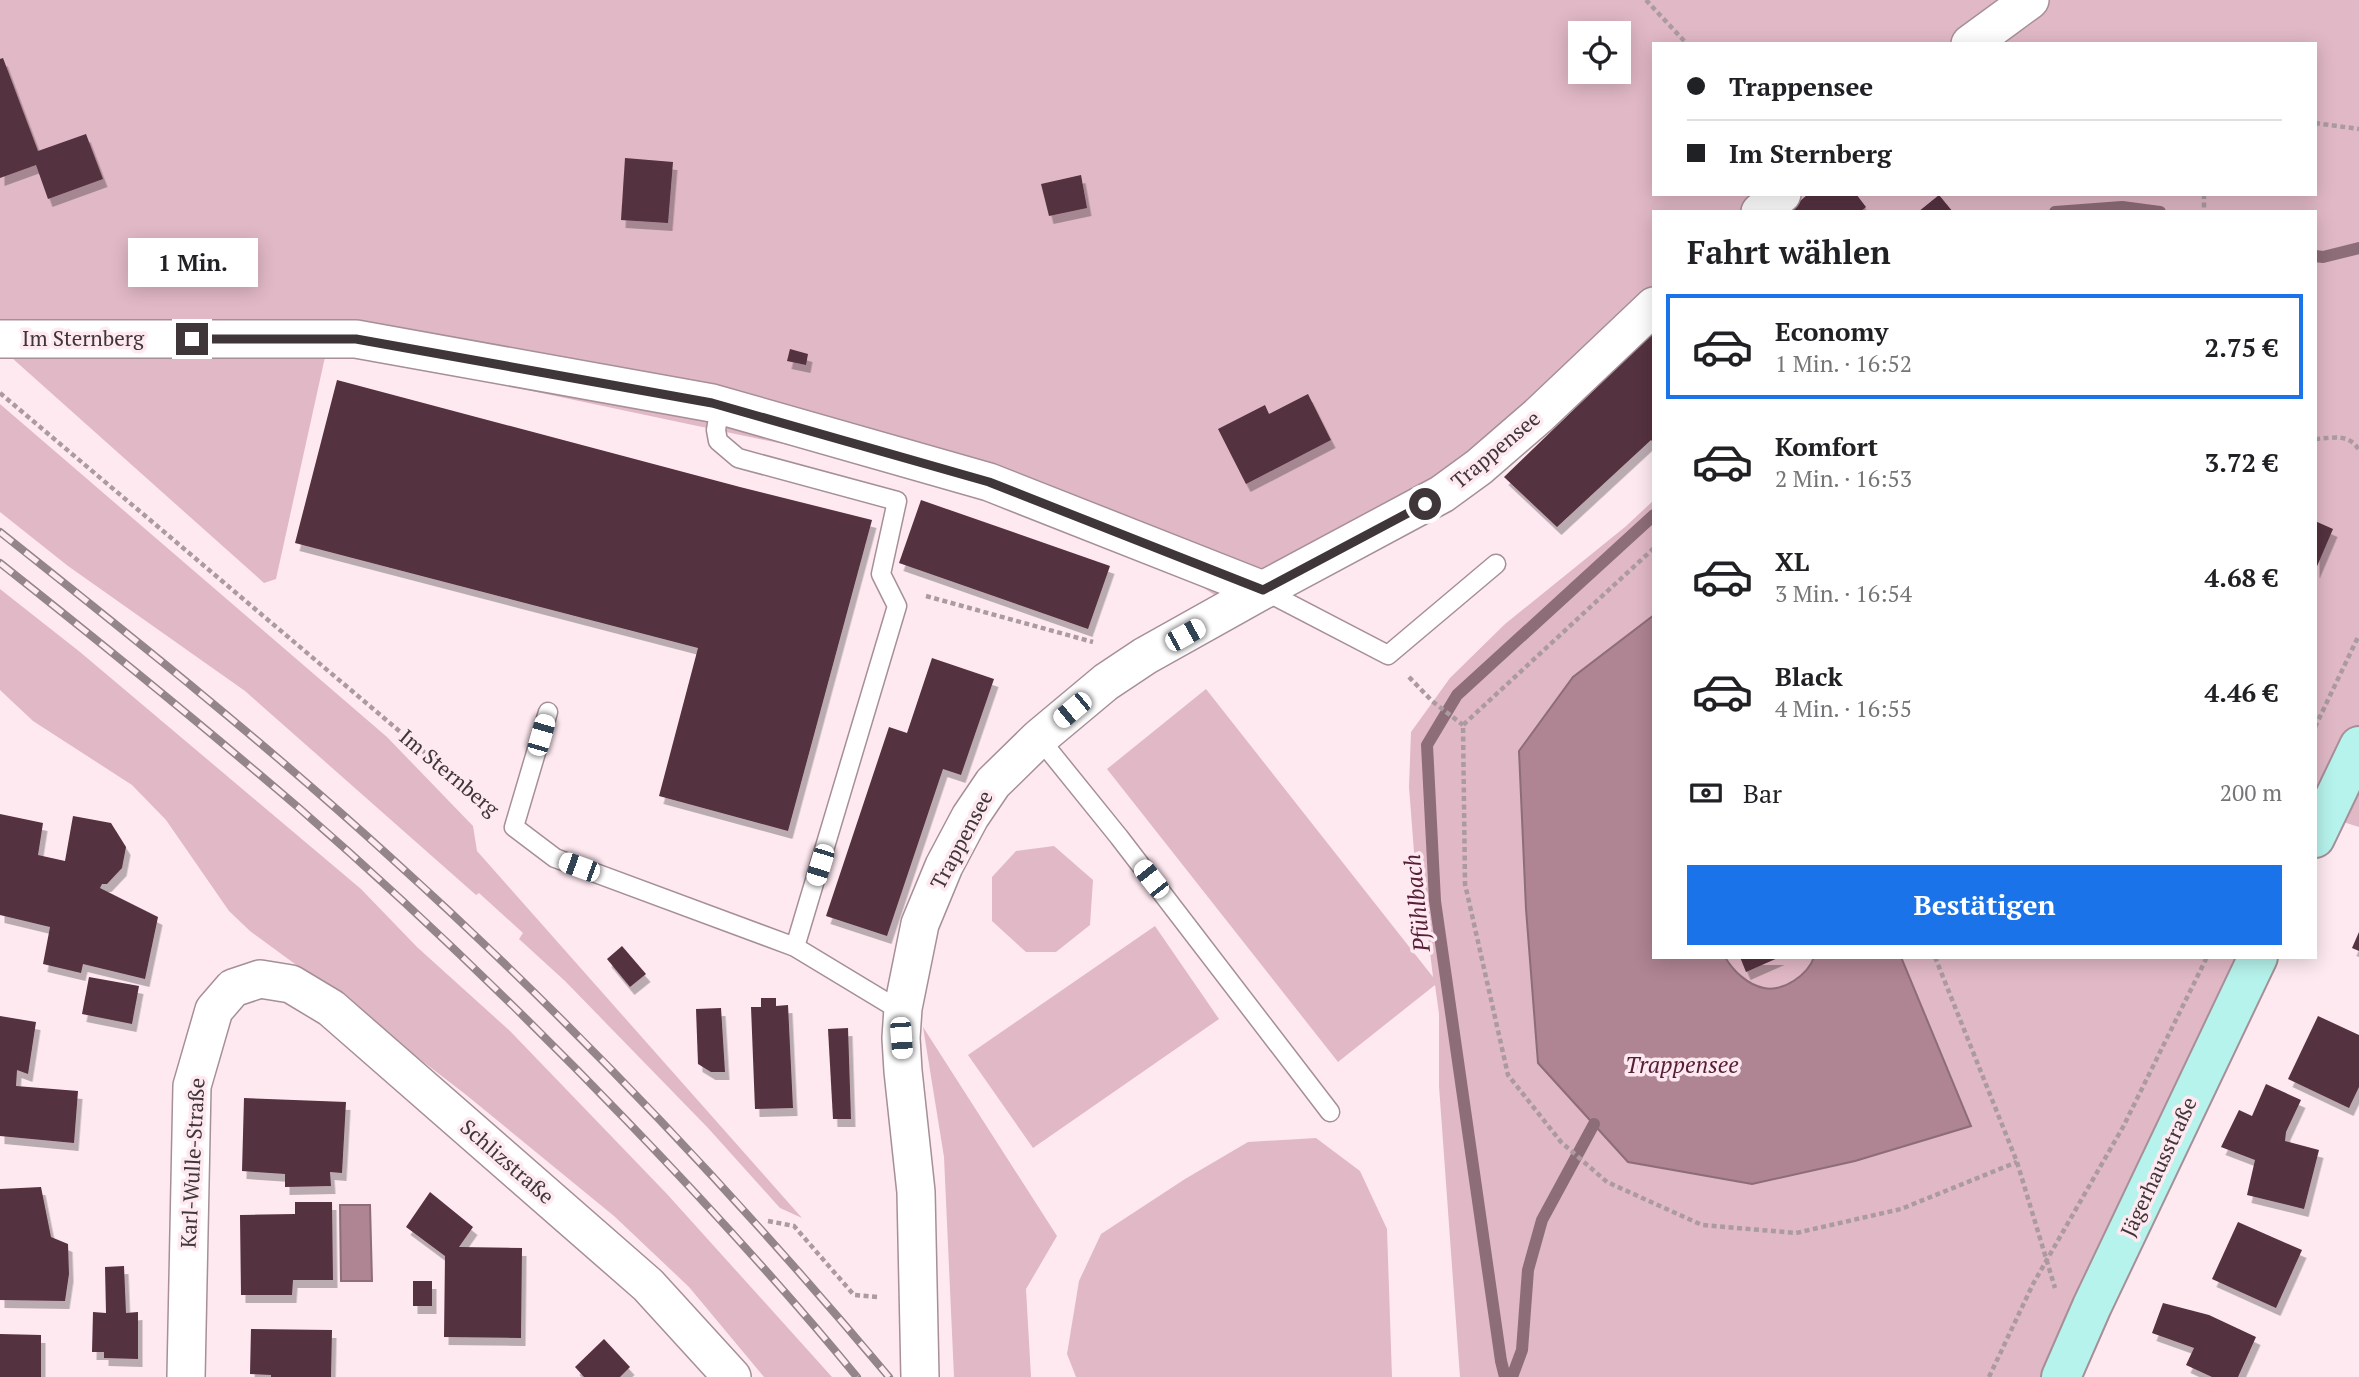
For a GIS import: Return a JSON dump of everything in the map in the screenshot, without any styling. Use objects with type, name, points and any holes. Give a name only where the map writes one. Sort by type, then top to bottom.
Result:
[{"type":"street","points":[[1973,42],[2030,0]]},
{"type":"street","points":[[1762,210],[1780,196]]},
{"type":"street","name":"Trappensee","points":[[920,1377],[916,1192],[903,1071],[903,1008],[920,924],[944,866],[970,817],[993,783],[1039,738],[1106,682],[1146,656],[1443,494],[1538,416],[1652,308]]},
{"type":"street","name":"Im Sternberg","points":[[0,339],[356,339],[720,406],[989,482],[1263,590]]},
{"type":"street","points":[[2317,834],[2359,746]]},
{"type":"street","name":"Jägerhausstraße","points":[[2062,1377],[2092,1306],[2257,959]]},
{"type":"street","name":"Karl-Wulle-Straße","points":[[186,1377],[192,1086],[214,1010],[233,988],[260,979]]},
{"type":"street","name":"Schlizstraße","points":[[260,979],[291,984],[331,1008],[649,1285],[732,1377]]},
{"type":"lane","points":[[720,406],[716,430],[718,441],[738,458],[897,501],[881,574],[897,606],[795,947]]},
{"type":"lane","points":[[1263,590],[1388,655],[1496,564]]},
{"type":"lane","name":"Im Sternberg","points":[[548,712],[514,827],[555,858],[795,947],[891,1004],[903,1008]]},
{"type":"lane","points":[[1039,738],[1119,837],[1330,1112]]},
{"type":"path","points":[[1646,0],[1685,42]]},
{"type":"path","points":[[2317,123],[2359,129]]},
{"type":"path","name":"Im Sternberg","points":[[0,393],[514,827]]},
{"type":"path","points":[[2317,439],[2344,438],[2354,442],[2359,450]]},
{"type":"path","points":[[1652,550],[1463,726],[1465,884],[1508,1075],[1561,1142],[1607,1182],[1702,1225],[1796,1233],[1901,1209],[2017,1162]]},
{"type":"path","points":[[888,586],[1146,656]]},
{"type":"path","points":[[2317,723],[2359,635]]},
{"type":"path","points":[[1432,701],[1463,726]]},
{"type":"path","points":[[1936,959],[2017,1162],[2056,1292]]},
{"type":"path","points":[[1989,1377],[2034,1284],[2123,1127],[2206,959]]},
{"type":"path","points":[[768,1221],[794,1226],[854,1295],[884,1297]]},
{"type":"shaded area","points":[[0,0],[2359,0],[2359,827],[2317,814],[2317,210],[1652,210],[1652,311],[1493,455],[1222,600],[1165,562],[921,473],[327,348],[276,579],[264,583],[12,358],[0,351]]},
{"type":"shaded area","points":[[0,404],[387,737],[473,826],[477,851],[802,1218],[780,1208],[708,1128],[565,981],[519,939],[523,933],[479,893],[476,895],[245,691],[68,566],[0,512]]},
{"type":"shaded area","points":[[1652,502],[1652,619],[1519,751],[1526,909],[1538,1063],[1628,1162],[1971,1125],[1902,959],[2240,959],[2051,1377],[1460,1377],[1439,1086],[1439,1014],[1435,985],[1338,1062],[1107,769],[1206,689],[1433,977],[1427,928],[1416,878],[1409,787],[1411,732],[1450,678],[1505,624]]},
{"type":"shaded area","points":[[0,589],[80,652],[361,889],[417,947],[510,1031],[667,1194],[832,1377],[764,1377],[689,1287],[614,1216],[465,1094],[250,931],[229,911],[166,820],[132,785],[33,721],[0,690]]},
{"type":"shaded area","points":[[1054,846],[1093,880],[1090,925],[1056,952],[1026,952],[992,921],[992,877],[1016,851]]},
{"type":"shaded area","points":[[1155,926],[1219,1019],[1033,1148],[968,1055]]},
{"type":"shaded area","points":[[1726,959],[1813,959],[1794,981],[1771,989],[1747,981]]},
{"type":"shaded area","points":[[923,1027],[1057,1236],[1026,1289],[1031,1377],[954,1377],[944,1157]]},
{"type":"shaded area","points":[[1316,1138],[1360,1171],[1387,1229],[1392,1377],[1076,1377],[1067,1354],[1079,1281],[1101,1234],[1248,1142]]},
{"type":"water","name":"Trappensee","points":[[1652,617],[1652,959],[1726,959],[1747,981],[1771,989],[1794,981],[1813,959],[1902,959],[1971,1126],[1855,1161],[1752,1184],[1628,1162],[1538,1063],[1526,909],[1519,751],[1573,677]]},
{"type":"water","points":[[340,1205],[370,1205],[372,1281],[341,1281]]},
{"type":"building","points":[[3,58],[38,151],[86,134],[103,179],[48,199],[36,165],[0,178],[0,59]]},
{"type":"building","points":[[625,158],[673,162],[668,223],[621,220]]},
{"type":"building","points":[[1081,175],[1087,208],[1049,216],[1041,184]]},
{"type":"building","points":[[1806,196],[1858,196],[1866,207],[1862,210],[1790,210]]},
{"type":"building","points":[[1940,196],[1951,210],[1920,210]]},
{"type":"building","points":[[1652,334],[1652,441],[1557,527],[1504,477]]},
{"type":"building","points":[[790,349],[808,354],[806,365],[787,361]]},
{"type":"building","points":[[337,380],[872,520],[788,831],[659,796],[698,648],[295,543]]},
{"type":"building","points":[[1308,394],[1331,440],[1246,484],[1218,429],[1265,405],[1269,414]]},
{"type":"building","points":[[921,500],[1110,566],[1088,629],[899,563]]},
{"type":"building","points":[[2317,522],[2333,529],[2317,566]]},
{"type":"building","points":[[932,658],[994,679],[961,775],[943,769],[887,936],[826,916],[889,727],[907,733]]},
{"type":"building","points":[[0,814],[43,823],[38,855],[65,861],[73,816],[111,823],[126,847],[122,868],[100,888],[158,917],[145,979],[83,964],[81,973],[43,964],[50,927],[0,915]]},
{"type":"building","points":[[2359,932],[2359,951],[2352,948]]},
{"type":"building","points":[[622,946],[646,974],[630,987],[607,959]]},
{"type":"building","points":[[1741,959],[1775,959],[1746,972]]},
{"type":"building","points":[[89,977],[139,986],[132,1024],[82,1014]]},
{"type":"building","points":[[761,998],[776,998],[776,1006],[788,1005],[793,1108],[755,1109],[751,1007],[761,1007]]},
{"type":"building","points":[[721,1008],[725,1072],[711,1072],[698,1064],[696,1009]]},
{"type":"building","points":[[0,1016],[36,1022],[28,1074],[17,1070],[16,1086],[78,1091],[74,1143],[0,1136]]},
{"type":"building","points":[[2318,1016],[2359,1035],[2359,1087],[2349,1108],[2288,1079]]},
{"type":"building","points":[[848,1028],[851,1119],[833,1119],[828,1029]]},
{"type":"building","points":[[2266,1084],[2301,1100],[2286,1132],[2285,1141],[2319,1150],[2304,1209],[2247,1195],[2255,1160],[2221,1147],[2239,1110],[2252,1116]]},
{"type":"building","points":[[244,1098],[346,1102],[342,1173],[330,1172],[331,1186],[285,1187],[285,1174],[242,1171]]},
{"type":"building","points":[[41,1187],[51,1237],[68,1244],[69,1274],[65,1301],[0,1300],[0,1189]]},
{"type":"building","points":[[430,1192],[473,1227],[459,1247],[522,1248],[521,1338],[444,1337],[445,1256],[406,1227]]},
{"type":"building","points":[[295,1202],[332,1202],[333,1280],[293,1280],[292,1295],[241,1295],[240,1215],[295,1214]]},
{"type":"building","points":[[2238,1222],[2302,1250],[2276,1308],[2212,1279]]},
{"type":"building","points":[[124,1266],[126,1313],[138,1312],[138,1359],[104,1358],[104,1352],[92,1352],[93,1312],[106,1313],[105,1267]]},
{"type":"building","points":[[413,1281],[432,1281],[432,1306],[413,1306]]},
{"type":"building","points":[[2163,1303],[2209,1315],[2256,1337],[2238,1377],[2212,1377],[2186,1365],[2194,1348],[2152,1333]]},
{"type":"building","points":[[251,1329],[332,1330],[331,1377],[271,1377],[250,1374]]},
{"type":"building","points":[[0,1334],[41,1335],[41,1377],[0,1377]]},
{"type":"building","points":[[604,1339],[630,1367],[620,1377],[584,1377],[575,1367]]},
{"type":"waterway","points":[[2082,210],[2122,207],[2145,210]]},
{"type":"waterway","points":[[2317,256],[2359,248]]},
{"type":"waterway","name":"Pfühlbach","points":[[1505,1377],[1435,901],[1427,745],[1457,695],[1652,517]]},
{"type":"waterway","points":[[1512,1377],[1522,1350],[1528,1270],[1542,1220],[1594,1124]]},
{"type":"railway","points":[[0,532],[246,731],[342,814],[522,980],[710,1173],[889,1377]]},
{"type":"railway","points":[[0,563],[151,684],[384,883],[507,1000],[686,1183],[773,1278],[857,1377]]},
{"type":"route","points":[[192,339],[356,339],[712,403],[989,482],[1263,590],[1425,504]]}]
